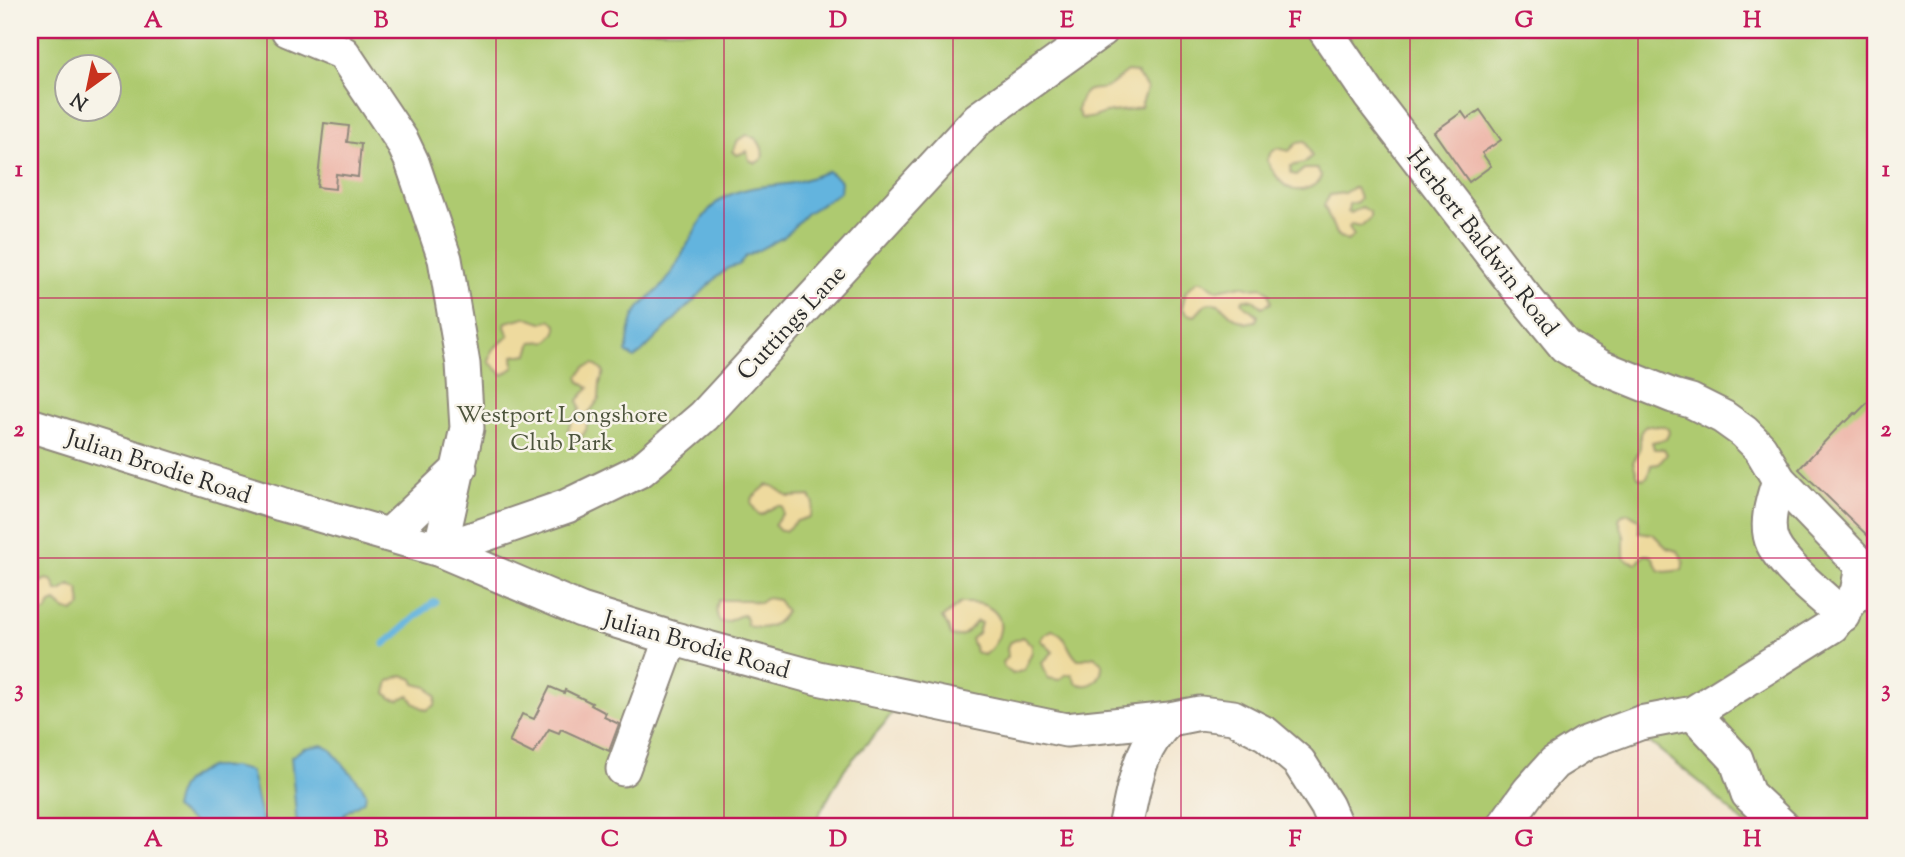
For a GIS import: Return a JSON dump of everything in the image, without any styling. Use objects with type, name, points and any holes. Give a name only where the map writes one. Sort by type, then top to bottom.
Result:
[{"type":"street","points":[[288,30],[343,53],[402,141],[412,162],[445,259],[463,364],[467,428],[440,550]]},
{"type":"street","name":"Cuttings Lane","points":[[440,550],[567,506],[641,470],[704,416],[978,119],[1102,30]]},
{"type":"street","name":"Herbert Baldwin Road","points":[[1325,30],[1364,89],[1510,280],[1565,346],[1601,367],[1691,401],[1723,417],[1744,432],[1760,448],[1779,480],[1862,566],[1857,593],[1843,615],[1832,626],[1693,713]]},
{"type":"street","name":"Julian Brodie Road","points":[[30,425],[281,505],[440,550],[581,610],[818,678],[1066,730],[1170,719],[1200,713],[1233,717],[1266,734],[1299,762],[1327,806],[1335,827]]},
{"type":"street","points":[[389,535],[460,468]]},
{"type":"street","points":[[1779,480],[1771,504],[1773,544],[1817,593],[1843,615]]},
{"type":"street","points":[[624,769],[671,638]]},
{"type":"street","points":[[1503,827],[1555,764],[1586,743],[1640,723],[1693,713],[1736,759],[1748,794],[1783,827]]},
{"type":"street","points":[[1125,827],[1142,755],[1155,732],[1170,719]]},
{"type":"street","points":[[1088,729],[1115,746],[1128,767],[1134,791]]},
{"type":"green space","name":"Westport Longshore Club Park","points":[[30,30],[1875,30],[1875,827],[1748,827],[1702,784],[1648,741],[1587,741],[1489,827],[1347,827],[1280,728],[1072,720],[909,690],[883,725],[845,768],[812,827],[30,827]]},
{"type":"sand","points":[[1127,72],[1136,73],[1147,88],[1141,107],[1081,118],[1077,110],[1083,94],[1109,86]]},
{"type":"sand","points":[[747,135],[754,138],[761,147],[762,159],[756,163],[749,160],[747,151],[737,155],[733,151],[738,140]]},
{"type":"sand","points":[[1305,141],[1312,156],[1304,163],[1291,166],[1290,171],[1297,175],[1304,169],[1317,169],[1321,175],[1320,181],[1302,190],[1295,190],[1282,183],[1267,160],[1277,148],[1289,151],[1298,142]]},
{"type":"sand","points":[[1356,188],[1360,198],[1349,204],[1348,212],[1362,207],[1370,212],[1370,218],[1361,226],[1351,224],[1349,227],[1354,236],[1347,241],[1336,234],[1324,205],[1330,195],[1344,193]]},
{"type":"sand","points":[[1197,281],[1203,281],[1218,290],[1241,285],[1263,287],[1269,293],[1271,303],[1262,307],[1253,300],[1244,299],[1243,304],[1258,316],[1256,321],[1246,323],[1214,303],[1206,304],[1195,316],[1187,314],[1182,308],[1186,291]]},
{"type":"sand","points":[[525,317],[542,323],[551,320],[556,324],[556,332],[549,341],[532,342],[528,354],[513,356],[514,367],[503,375],[489,362],[492,350],[509,336],[506,322]]},
{"type":"sand","points":[[594,364],[604,372],[599,399],[589,413],[582,436],[572,437],[568,430],[580,410],[578,400],[589,388],[580,382],[578,377],[585,367]]},
{"type":"sand","points":[[1646,426],[1663,426],[1669,433],[1666,439],[1652,442],[1654,449],[1664,449],[1667,454],[1659,464],[1651,465],[1648,476],[1644,479],[1638,477],[1633,462],[1639,450],[1640,433]]},
{"type":"sand","points":[[767,485],[789,497],[810,496],[814,504],[810,517],[797,521],[785,531],[780,531],[774,525],[783,513],[782,506],[776,506],[761,515],[751,503],[753,497]]},
{"type":"sand","points":[[1628,513],[1639,519],[1639,532],[1653,534],[1667,548],[1678,551],[1684,561],[1682,570],[1659,570],[1653,557],[1649,555],[1645,555],[1637,563],[1626,560],[1624,536],[1619,520],[1622,515]]},
{"type":"sand","points":[[47,579],[53,581],[57,591],[70,585],[79,590],[81,606],[73,612],[56,602],[51,604],[46,612],[34,612],[31,607],[32,593],[39,583]]},
{"type":"sand","points":[[767,598],[778,600],[786,611],[774,624],[764,628],[752,627],[747,625],[745,615],[726,622],[719,621],[716,610],[719,600],[748,600],[760,603]]},
{"type":"sand","points":[[961,603],[981,604],[992,610],[1000,622],[995,643],[984,655],[976,652],[971,639],[978,633],[981,623],[977,621],[963,635],[956,637],[951,636],[942,618]]},
{"type":"sand","points":[[1052,630],[1064,638],[1077,659],[1094,656],[1102,663],[1101,673],[1093,683],[1076,683],[1072,674],[1059,680],[1048,678],[1042,663],[1053,652],[1041,640]]},
{"type":"sand","points":[[1022,637],[1032,645],[1032,652],[1024,670],[1013,674],[1002,662],[1008,657],[1009,643]]},
{"type":"sand","points":[[402,675],[413,679],[415,684],[427,687],[436,696],[435,705],[426,710],[414,703],[409,695],[399,700],[391,698],[386,693],[389,681]]},
{"type":"water","points":[[828,171],[841,181],[840,192],[806,214],[784,237],[745,257],[739,265],[728,268],[641,353],[634,358],[626,352],[631,324],[637,311],[667,280],[701,220],[718,201],[745,189],[792,183]]},
{"type":"water","points":[[323,745],[331,750],[362,786],[366,793],[365,800],[345,813],[338,827],[297,827],[291,757],[304,748]]},
{"type":"water","points":[[209,767],[233,767],[250,771],[260,814],[266,827],[200,827],[174,809],[184,783]]},
{"type":"building","points":[[1480,110],[1501,140],[1482,153],[1491,166],[1469,182],[1434,132],[1462,112],[1467,119]]},
{"type":"building","points":[[324,123],[349,126],[347,142],[361,144],[358,177],[336,174],[335,189],[317,187]]},
{"type":"building","points":[[1875,395],[1875,543],[1799,469],[1844,421],[1856,414]]},
{"type":"building","points":[[550,687],[564,693],[565,690],[592,703],[591,705],[606,713],[604,717],[619,724],[609,751],[561,729],[559,733],[549,729],[533,754],[509,742],[522,714],[534,719]]},
{"type":"waterway","points":[[384,644],[435,602]]}]
